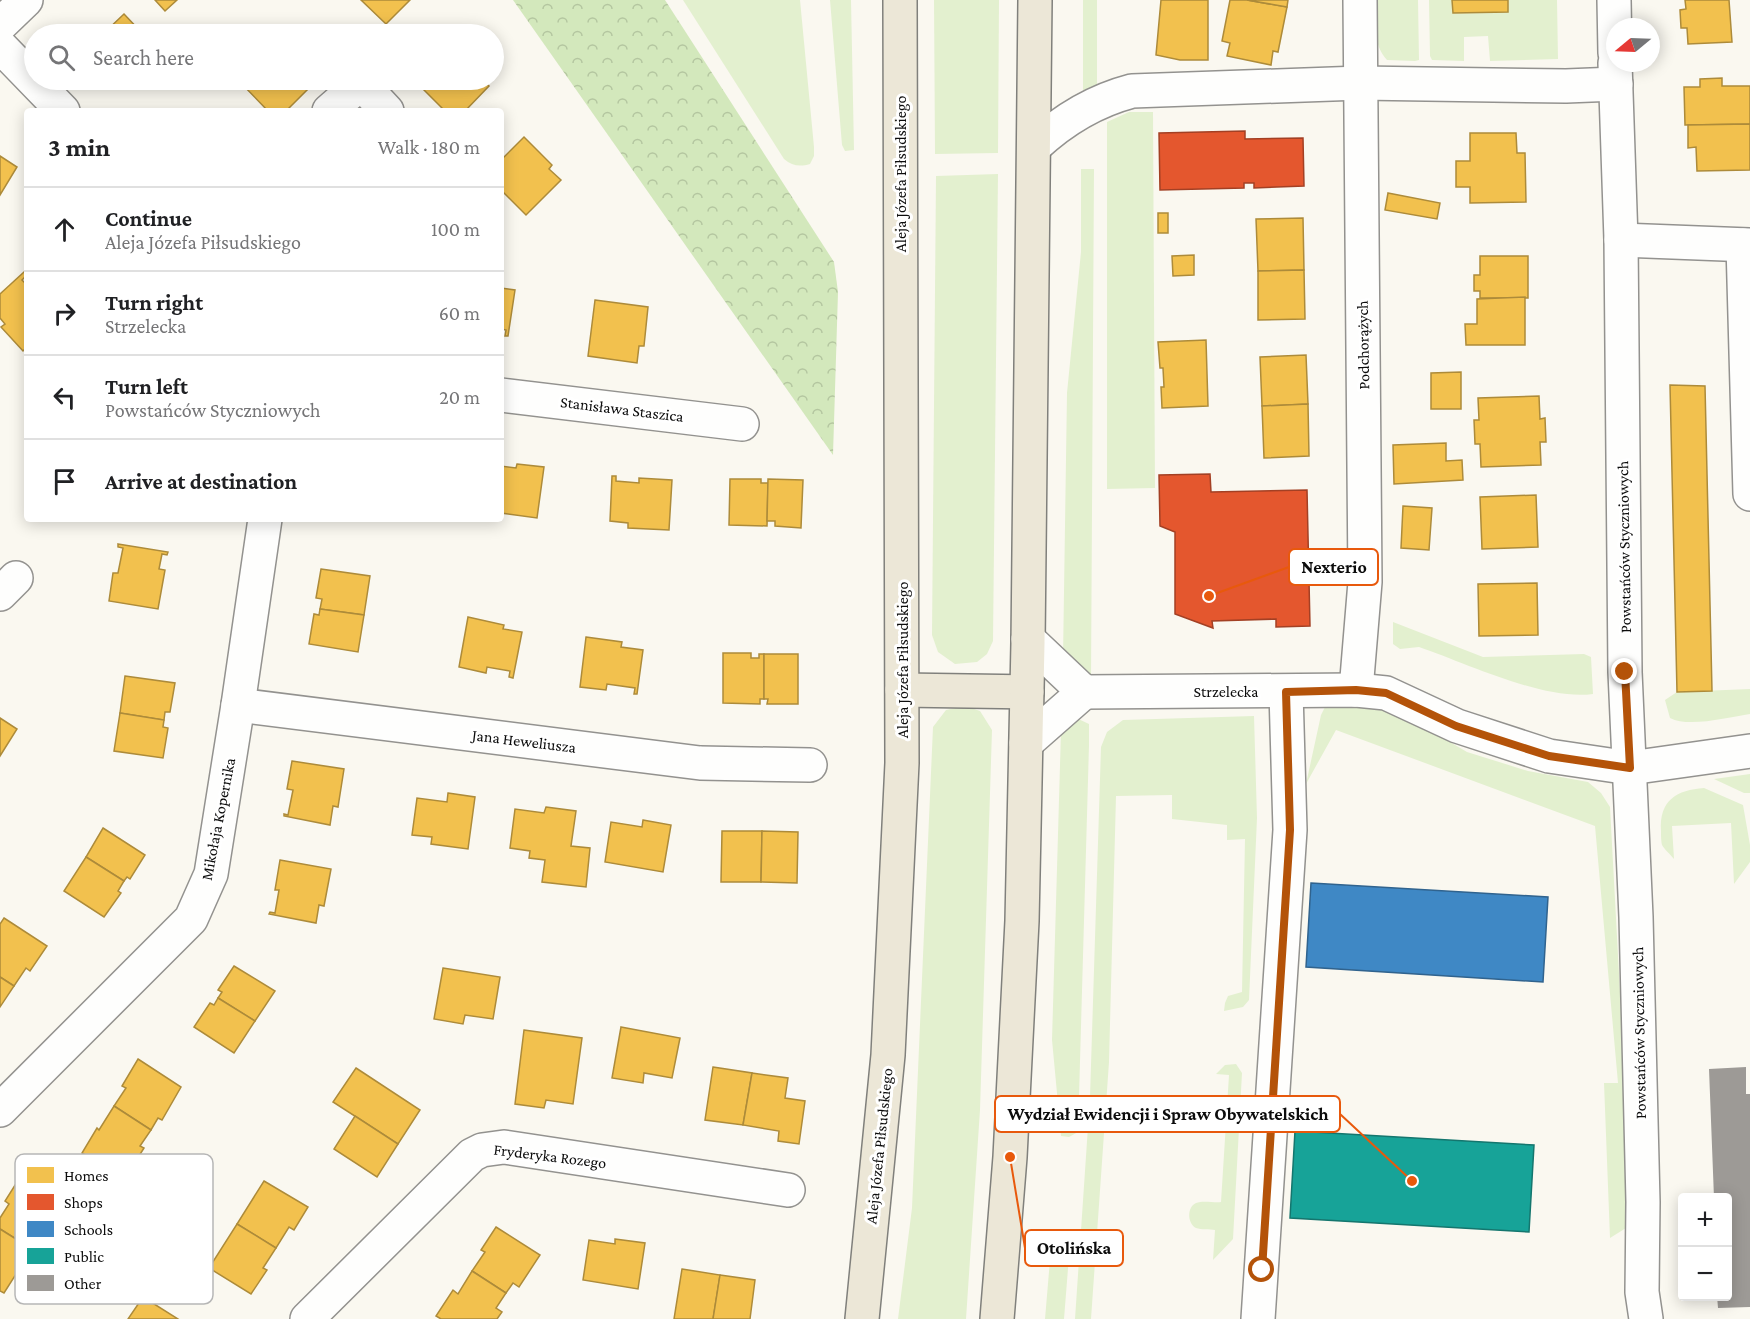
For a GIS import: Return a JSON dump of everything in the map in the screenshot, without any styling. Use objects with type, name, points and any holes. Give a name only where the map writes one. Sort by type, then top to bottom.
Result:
[{"type":"main road","points":[[876,0],[900,133]]},
{"type":"main road","name":"Aleja Józefa Piłsudskiego","points":[[862,1319],[888,1056],[902,764],[900,0]]},
{"type":"main road","points":[[997,1319],[1012,1122],[1022,921],[1035,146],[1035,0]]},
{"type":"main road","points":[[902,690],[1027,692]]},
{"type":"street","points":[[0,25],[26,0]]},
{"type":"street","name":"Podchorążych","points":[[1356,690],[1365,582],[1360,0]]},
{"type":"street","name":"Powstańców Styczniowych","points":[[1614,0],[1614,18]]},
{"type":"street","points":[[0,46],[24,71]]},
{"type":"street","points":[[1035,146],[1052,129],[1083,109],[1132,90],[1360,82],[1566,86],[1606,70]]},
{"type":"street","name":"Powstańców Styczniowych","points":[[1615,72],[1621,240],[1625,672],[1643,1202],[1642,1292],[1646,1319]]},
{"type":"street","points":[[43,90],[60,108]]},
{"type":"street","points":[[333,108],[352,90]]},
{"type":"street","points":[[367,90],[384,108]]},
{"type":"street","points":[[1621,240],[1747,245],[1750,494]]},
{"type":"street","name":"Stanisława Staszica","points":[[504,395],[742,424]]},
{"type":"street","name":"Mikołaja Kopernika","points":[[0,1110],[191,919],[211,874],[265,522]]},
{"type":"street","points":[[1026,743],[1084,692],[1028,639]]},
{"type":"street","name":"Strzelecka","points":[[1084,692],[1356,690],[1386,693],[1456,726],[1549,756],[1630,768],[1750,751]]},
{"type":"street","points":[[1258,1319],[1290,830],[1286,692]]},
{"type":"street","name":"Jana Heweliusza","points":[[238,705],[700,763],[810,765]]},
{"type":"street","name":"Fryderyka Rozego","points":[[307,1319],[472,1155],[482,1149],[504,1148],[788,1190]]},
{"type":"green space","points":[[513,0],[665,0],[834,262],[838,292],[833,455]]},
{"type":"green space","points":[[683,0],[800,0],[814,147],[814,156],[810,164],[796,165],[784,159]]},
{"type":"green space","points":[[830,0],[851,0],[854,150],[845,151],[842,145]]},
{"type":"green space","points":[[934,0],[999,0],[998,153],[935,154]]},
{"type":"green space","points":[[1083,0],[1097,0],[1097,88],[1086,94],[1083,90]]},
{"type":"green space","points":[[1375,0],[1418,0],[1419,60],[1387,60],[1377,39]]},
{"type":"green space","points":[[1429,0],[1452,0],[1453,13],[1508,12],[1508,0],[1557,0],[1558,59],[1490,61],[1488,36],[1464,37],[1464,61],[1432,60]]},
{"type":"green space","points":[[1129,112],[1153,112],[1155,488],[1107,489],[1107,122]]},
{"type":"green space","points":[[1081,169],[1094,169],[1091,681],[1063,658],[1067,393],[1081,252]]},
{"type":"green space","points":[[998,174],[993,641],[987,654],[977,662],[955,664],[938,652],[932,635],[936,176]]},
{"type":"green space","points":[[1393,622],[1483,657],[1584,654],[1591,657],[1593,694],[1573,695],[1552,692],[1505,679],[1419,647],[1400,649],[1393,644]]},
{"type":"green space","points":[[1750,689],[1750,714],[1709,721],[1688,722],[1670,718],[1665,700],[1677,692]]},
{"type":"green space","points":[[1353,701],[1385,708],[1416,722],[1467,752],[1528,771],[1588,782],[1601,793],[1610,807],[1622,1029],[1626,1228],[1610,1238],[1604,1083],[1618,1083],[1595,826],[1336,730],[1306,784],[1321,715],[1325,707]]},
{"type":"green space","points":[[965,706],[980,711],[992,730],[980,1110],[966,1319],[898,1319],[912,1208],[933,727],[946,710]]},
{"type":"green space","points":[[1072,716],[1089,724],[1089,745],[1078,1132],[1069,1137],[1061,1136],[1052,1040],[1061,731]]},
{"type":"green space","points":[[1254,716],[1257,818],[1249,1000],[1243,1007],[1224,1011],[1228,996],[1242,992],[1245,839],[1227,840],[1227,825],[1172,819],[1172,795],[1116,796],[1109,1062],[1091,1319],[1075,1319],[1090,1097],[1101,747],[1107,732],[1123,720]]},
{"type":"green space","points":[[1750,774],[1750,793],[1744,793],[1714,779]]},
{"type":"green space","points":[[1704,788],[1743,805],[1750,845],[1750,862],[1734,884],[1731,823],[1672,826],[1674,859],[1662,845],[1661,820],[1667,804],[1678,794]]},
{"type":"green space","points":[[1236,1064],[1242,1073],[1233,1239],[1213,1260],[1215,1230],[1193,1226],[1190,1211],[1193,1205],[1199,1202],[1221,1202],[1229,1075],[1216,1074],[1225,1065]]},
{"type":"green space","points":[[1051,1248],[1061,1250],[1069,1256],[1064,1319],[1045,1319]]},
{"type":"building: Homes","points":[[155,0],[177,0],[165,11]]},
{"type":"building: Homes","points":[[361,0],[410,0],[386,24]]},
{"type":"building: Homes","points":[[1161,0],[1208,0],[1208,60],[1180,60],[1156,55]]},
{"type":"building: Homes","points":[[1230,0],[1247,0],[1287,7],[1278,52],[1273,51],[1271,65],[1227,56],[1230,43],[1222,41]]},
{"type":"building: Homes","points":[[1247,0],[1288,0],[1287,7]]},
{"type":"building: Homes","points":[[1452,0],[1508,0],[1508,12],[1453,13]]},
{"type":"building: Homes","points":[[1685,0],[1729,0],[1732,42],[1688,44],[1687,28],[1681,28],[1680,10],[1686,9]]},
{"type":"building: Homes","points":[[124,14],[134,24],[113,24]]},
{"type":"building: Homes","points":[[1722,78],[1722,86],[1750,86],[1750,124],[1685,125],[1684,87],[1700,87],[1700,79]]},
{"type":"building: Homes","points":[[248,90],[307,90],[289,108],[265,108]]},
{"type":"building: Homes","points":[[424,90],[485,90],[468,108],[442,108]]},
{"type":"building: Homes","points":[[1750,124],[1750,170],[1697,171],[1696,147],[1688,148],[1688,125]]},
{"type":"building: Homes","points":[[1470,133],[1516,133],[1517,153],[1525,153],[1526,202],[1470,203],[1470,187],[1456,187],[1456,161],[1470,161]]},
{"type":"building: Homes","points":[[524,137],[552,165],[549,169],[561,180],[526,215],[504,193],[504,157]]},
{"type":"building: Homes","points":[[0,156],[17,167],[0,195]]},
{"type":"building: Homes","points":[[1388,193],[1440,203],[1437,219],[1385,210]]},
{"type":"building: Homes","points":[[1158,213],[1168,213],[1168,233],[1158,233]]},
{"type":"building: Homes","points":[[1303,218],[1304,270],[1258,271],[1256,219]]},
{"type":"building: Homes","points":[[1194,255],[1194,275],[1173,276],[1172,256]]},
{"type":"building: Homes","points":[[1480,256],[1528,256],[1528,298],[1480,298],[1480,291],[1474,291],[1474,275],[1480,275]]},
{"type":"building: Homes","points":[[1304,270],[1305,319],[1258,320],[1258,271]]},
{"type":"building: Homes","points":[[24,272],[22,280],[24,282],[23,351],[1,327],[5,324],[0,318],[0,294]]},
{"type":"building: Homes","points":[[504,288],[515,290],[508,336],[505,336],[506,330],[504,330]]},
{"type":"building: Homes","points":[[1525,297],[1525,345],[1466,345],[1465,324],[1477,324],[1477,299]]},
{"type":"building: Homes","points":[[595,300],[648,307],[644,346],[639,346],[637,363],[588,356]]},
{"type":"building: Homes","points":[[1206,340],[1208,406],[1162,408],[1163,368],[1160,368],[1158,342]]},
{"type":"building: Homes","points":[[1306,355],[1308,404],[1262,406],[1260,357]]},
{"type":"building: Homes","points":[[1461,372],[1461,409],[1431,409],[1431,373]]},
{"type":"building: Homes","points":[[1670,385],[1705,386],[1712,691],[1677,692]]},
{"type":"building: Homes","points":[[1539,396],[1540,419],[1545,418],[1546,442],[1540,442],[1541,465],[1481,467],[1480,444],[1475,444],[1474,420],[1479,420],[1478,398]]},
{"type":"building: Homes","points":[[1308,404],[1309,456],[1264,458],[1262,406]]},
{"type":"building: Homes","points":[[1446,443],[1446,461],[1462,460],[1463,480],[1394,484],[1393,445]]},
{"type":"building: Homes","points":[[517,464],[544,467],[537,518],[504,513],[504,466],[516,468]]},
{"type":"building: Homes","points":[[612,476],[616,476],[616,481],[639,483],[639,478],[672,480],[669,530],[628,528],[628,523],[610,521]]},
{"type":"building: Homes","points":[[730,479],[761,479],[761,483],[768,483],[767,526],[729,525]]},
{"type":"building: Homes","points":[[768,479],[803,480],[801,528],[775,526],[775,521],[767,521]]},
{"type":"building: Homes","points":[[1536,495],[1538,547],[1482,549],[1480,497]]},
{"type":"building: Homes","points":[[1403,506],[1432,508],[1429,550],[1401,548]]},
{"type":"building: Homes","points":[[118,544],[168,552],[167,555],[162,554],[159,569],[165,570],[158,609],[109,601],[113,573],[118,573],[123,548],[118,547]]},
{"type":"building: Homes","points":[[321,569],[370,576],[364,615],[320,609],[322,599],[316,598]]},
{"type":"building: Homes","points":[[1537,583],[1538,635],[1479,636],[1478,584]]},
{"type":"building: Homes","points":[[320,609],[364,615],[358,652],[309,644],[314,614],[319,615]]},
{"type":"building: Homes","points":[[468,617],[504,625],[503,629],[522,632],[513,678],[509,677],[510,671],[487,667],[486,673],[459,667]]},
{"type":"building: Homes","points":[[586,637],[622,642],[621,647],[643,650],[637,694],[634,694],[635,688],[607,684],[606,690],[580,687]]},
{"type":"building: Homes","points":[[723,653],[751,653],[751,658],[759,658],[759,654],[764,654],[764,699],[760,699],[760,704],[723,703]]},
{"type":"building: Homes","points":[[764,654],[798,654],[798,704],[767,704],[768,699],[764,699]]},
{"type":"building: Homes","points":[[125,676],[175,683],[170,712],[165,712],[164,720],[120,713]]},
{"type":"building: Homes","points":[[120,713],[164,720],[163,727],[168,728],[163,758],[114,751]]},
{"type":"building: Homes","points":[[0,718],[17,729],[0,756]]},
{"type":"building: Homes","points":[[292,761],[344,769],[338,807],[333,806],[330,825],[284,816],[284,814],[288,815],[293,790],[287,789]]},
{"type":"building: Homes","points":[[448,793],[475,797],[468,849],[431,844],[432,837],[412,835],[417,798],[447,802]]},
{"type":"building: Homes","points":[[546,807],[576,811],[571,846],[590,848],[586,887],[542,882],[545,860],[529,858],[530,851],[510,848],[515,809],[544,813]]},
{"type":"building: Homes","points":[[643,820],[671,825],[663,872],[605,862],[611,822],[642,827]]},
{"type":"building: Homes","points":[[103,828],[145,855],[130,879],[127,877],[124,881],[86,857]]},
{"type":"building: Homes","points":[[722,831],[762,831],[761,882],[721,882]]},
{"type":"building: Homes","points":[[762,831],[798,832],[797,883],[761,882]]},
{"type":"building: Homes","points":[[86,857],[124,881],[118,891],[121,893],[104,917],[64,891]]},
{"type":"building: Homes","points":[[280,860],[331,869],[324,906],[319,905],[316,923],[269,914],[270,912],[275,913],[279,890],[275,890]]},
{"type":"building: Homes","points":[[4,918],[47,946],[30,971],[26,968],[14,986],[0,977],[0,924]]},
{"type":"building: Homes","points":[[234,966],[275,991],[255,1021],[218,998],[222,992],[218,990]]},
{"type":"building: Homes","points":[[443,968],[500,977],[493,1019],[465,1015],[463,1024],[434,1019]]},
{"type":"building: Homes","points":[[0,977],[14,986],[0,1007]]},
{"type":"building: Homes","points":[[218,998],[255,1021],[234,1053],[194,1027],[210,1003],[214,1005]]},
{"type":"building: Homes","points":[[621,1027],[680,1038],[672,1078],[644,1073],[643,1083],[612,1078]]},
{"type":"building: Homes","points":[[524,1030],[582,1038],[573,1104],[546,1100],[544,1108],[515,1104]]},
{"type":"building: Homes","points":[[138,1059],[181,1087],[162,1120],[158,1118],[151,1130],[114,1106],[126,1088],[122,1086]]},
{"type":"building: Homes","points":[[713,1067],[752,1073],[743,1125],[705,1120]]},
{"type":"building: Homes","points":[[356,1068],[420,1110],[398,1144],[333,1102]]},
{"type":"building: Homes","points":[[752,1073],[788,1078],[785,1098],[805,1101],[799,1144],[778,1141],[779,1131],[743,1125]]},
{"type":"building: Homes","points":[[114,1106],[151,1130],[140,1146],[144,1148],[140,1154],[82,1153],[97,1128],[99,1130]]},
{"type":"building: Homes","points":[[355,1116],[398,1144],[377,1177],[334,1149]]},
{"type":"building: Homes","points":[[264,1181],[308,1207],[294,1230],[289,1227],[276,1248],[237,1224]]},
{"type":"building: Homes","points":[[15,1185],[15,1238],[0,1229],[0,1218],[9,1204],[5,1201]]},
{"type":"building: Homes","points":[[237,1224],[276,1248],[263,1268],[267,1270],[251,1294],[213,1270],[213,1262]]},
{"type":"building: Homes","points":[[496,1227],[540,1255],[519,1287],[513,1283],[506,1293],[472,1271],[485,1252],[481,1250]]},
{"type":"building: Homes","points":[[0,1229],[15,1238],[15,1276],[4,1293],[0,1291]]},
{"type":"building: Homes","points":[[615,1239],[645,1243],[638,1289],[583,1280],[589,1240],[615,1244]]},
{"type":"building: Homes","points":[[682,1269],[720,1275],[713,1319],[674,1319]]},
{"type":"building: Homes","points":[[472,1271],[506,1293],[496,1308],[502,1312],[497,1319],[441,1319],[436,1316],[453,1290],[458,1294]]},
{"type":"building: Homes","points":[[720,1275],[755,1280],[750,1319],[713,1319]]},
{"type":"building: Homes","points":[[138,1304],[154,1304],[178,1319],[128,1319]]},
{"type":"building: Shops","points":[[1245,131],[1245,139],[1303,138],[1304,186],[1254,188],[1254,183],[1244,183],[1244,188],[1160,190],[1159,133]]},
{"type":"building: Shops","points":[[1210,474],[1211,492],[1307,490],[1310,626],[1276,627],[1276,619],[1212,621],[1213,628],[1175,614],[1175,532],[1160,526],[1159,475]]},
{"type":"building: Schools","points":[[1311,883],[1548,897],[1543,982],[1306,967]]},
{"type":"building: Public","points":[[1295,1131],[1534,1145],[1529,1232],[1290,1218]]},
{"type":"building: Other","points":[[1746,1067],[1746,1094],[1750,1094],[1750,1307],[1718,1308],[1717,1301],[1732,1301],[1732,1193],[1714,1193],[1709,1069]]},
{"type":"place","name":"Nexterio","points":[[1209,596]]},
{"type":"place","name":"Otolińska","points":[[1010,1157]]},
{"type":"place","name":"Wydział Ewidencji i Spraw Obywatelskich","points":[[1412,1181]]},
{"type":"route","points":[[1262,1270],[1290,830],[1286,692],[1356,690],[1386,693],[1456,726],[1549,756],[1630,768],[1625,672]]}]
